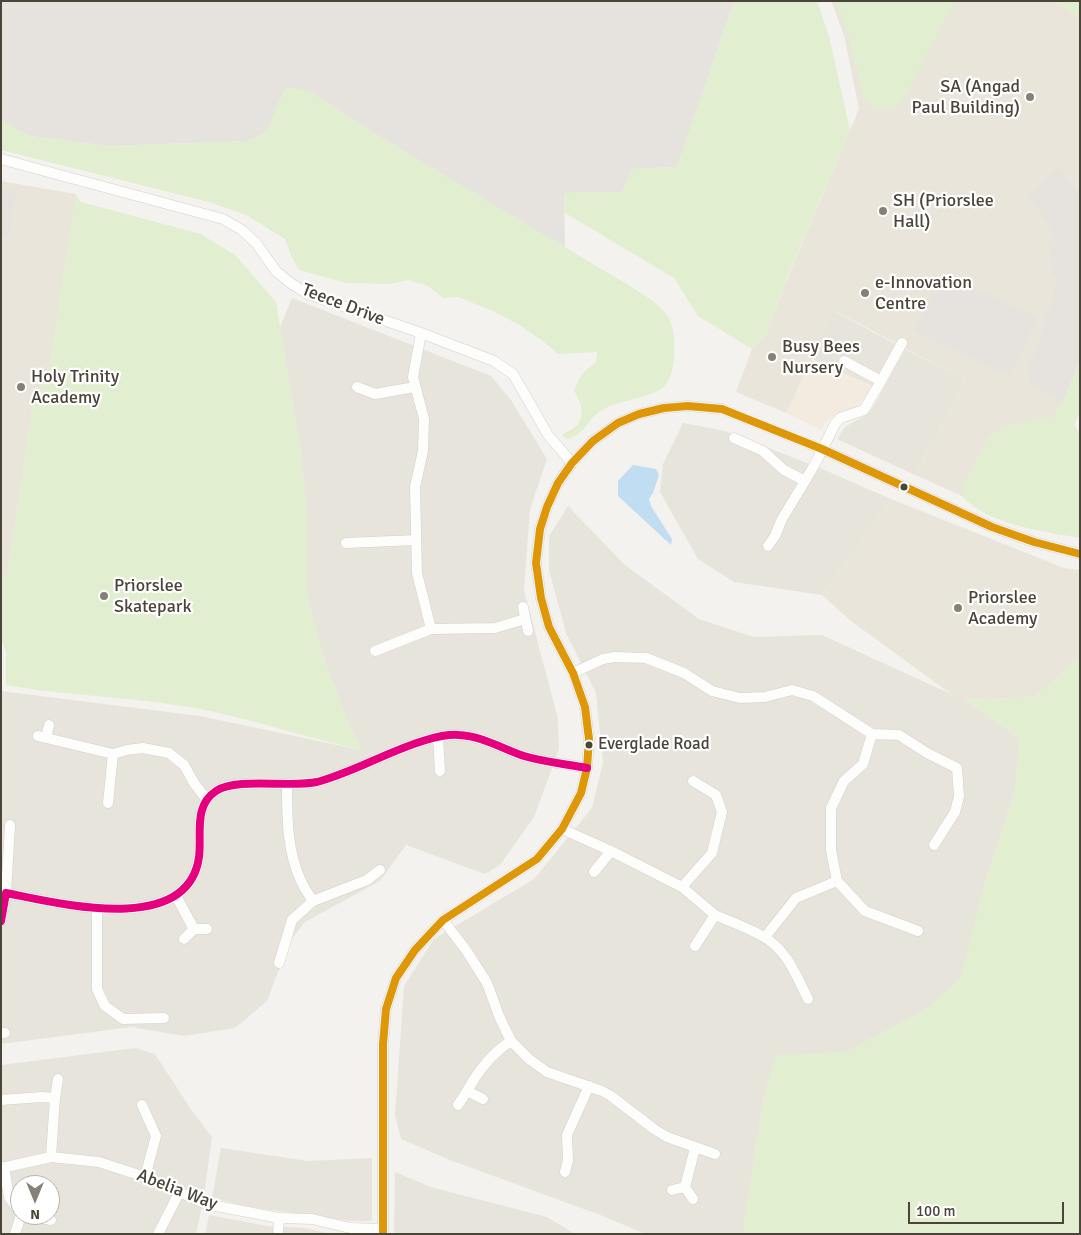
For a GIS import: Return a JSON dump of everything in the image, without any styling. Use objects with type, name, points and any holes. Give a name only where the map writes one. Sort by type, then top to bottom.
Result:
[{"type":"street","name":"Teece Drive","points":[[1,159],[223,219],[242,230],[256,243],[276,271],[308,294],[421,333],[494,362],[512,374],[548,435],[572,463]]},
{"type":"street","points":[[421,333],[413,377],[424,419],[423,451],[415,487],[417,573],[432,629]]},
{"type":"street","points":[[768,546],[805,481],[834,424],[840,418],[864,410],[902,343]]},
{"type":"street","points":[[844,361],[881,381]]},
{"type":"street","points":[[357,387],[375,394],[415,387]]},
{"type":"street","points":[[383,1231],[383,1044],[386,1009],[396,978],[415,950],[443,920],[537,859],[562,829],[581,793],[587,768],[589,739],[584,707],[573,673],[549,627],[541,598],[536,563],[540,529],[558,482],[572,463],[593,441],[618,423],[639,414],[664,408],[688,406],[722,409],[822,449],[992,527],[1034,542],[1080,554]]},
{"type":"street","points":[[734,438],[763,451],[784,470],[805,481]]},
{"type":"street","points":[[346,543],[416,540]]},
{"type":"street","points":[[523,607],[528,632]]},
{"type":"street","points":[[375,651],[432,629],[495,628],[525,620]]},
{"type":"street","points":[[573,673],[603,659],[615,657],[646,658],[684,674],[712,690],[740,698],[765,697],[792,690],[814,696],[872,734],[900,736],[927,753],[957,768],[959,796],[955,812],[934,845]]},
{"type":"street","points":[[50,725],[42,737],[113,754],[143,748],[170,753],[184,765],[194,783],[207,800]]},
{"type":"street","points":[[872,734],[863,764],[844,781],[830,808],[830,850],[837,881],[864,911],[918,931]]},
{"type":"street","points":[[6,893],[96,909],[127,909],[152,904],[176,896],[189,882],[195,872],[199,857],[198,825],[207,800],[216,791],[229,786],[248,784],[287,785],[316,782],[342,774],[402,747],[438,737],[459,735],[492,743],[524,756],[587,768]]},
{"type":"street","points":[[438,737],[440,771]]},
{"type":"street","points":[[108,803],[113,754]]},
{"type":"street","points":[[682,887],[712,853],[722,812],[716,795],[693,781]]},
{"type":"street","points":[[287,785],[286,821],[293,857],[301,881],[313,901]]},
{"type":"street","points":[[1,921],[6,893],[10,825]]},
{"type":"street","points":[[562,829],[611,851],[682,887],[715,915],[765,937],[778,948],[788,961],[808,999]]},
{"type":"street","points":[[594,872],[611,851]]},
{"type":"street","points":[[279,963],[292,920],[313,901],[367,880],[380,870]]},
{"type":"street","points":[[765,937],[796,898],[837,881]]},
{"type":"street","points":[[176,896],[194,929]]},
{"type":"street","points":[[96,909],[97,989],[105,1006],[123,1019],[164,1018]]},
{"type":"street","points":[[695,946],[715,915]]},
{"type":"street","points":[[443,920],[466,950],[487,983],[499,1016],[511,1041],[529,1060],[547,1072],[589,1086],[611,1096],[667,1137],[715,1154]]},
{"type":"street","points":[[184,939],[194,929],[207,929]]},
{"type":"street","points":[[458,1105],[485,1063],[511,1041]]},
{"type":"street","points":[[52,1157],[55,1098],[58,1079]]},
{"type":"street","points":[[565,1172],[568,1160],[567,1135],[589,1086]]},
{"type":"street","points":[[467,1091],[483,1099]]},
{"type":"street","points":[[1,1100],[55,1098]]},
{"type":"street","points":[[142,1104],[156,1136],[144,1177]]},
{"type":"street","points":[[684,1188],[696,1148]]},
{"type":"street","name":"Abelia Way","points":[[2,1168],[52,1157],[99,1162],[144,1177],[206,1204],[278,1218],[312,1219],[350,1228],[383,1231]]},
{"type":"street","points":[[2,1168],[10,1198]]},
{"type":"street","points":[[672,1190],[684,1188]]},
{"type":"street","points":[[684,1188],[693,1200]]},
{"type":"street","points":[[158,1234],[179,1193]]},
{"type":"street","points":[[278,1218],[278,1234]]},
{"type":"shaded area","points":[[1,1],[734,1],[677,167],[632,169],[622,192],[564,193],[565,248],[382,138],[311,92],[267,132],[248,141],[109,146],[30,136],[13,128],[1,119]]},
{"type":"shaded area","points":[[831,1],[1054,1],[1080,18],[1080,359],[1066,395],[1053,417],[1007,426],[989,437],[962,488],[962,496],[915,475],[965,380],[835,311],[786,413],[736,392],[752,349],[766,335],[786,281],[859,109],[844,35]]},
{"type":"shaded area","points":[[1057,166],[1080,195],[1080,359],[1062,402],[1029,384],[1030,375],[1026,373],[1039,342],[1044,319],[1052,303],[1058,278],[1052,275],[1049,248],[1057,245],[1046,220],[1029,197]]},
{"type":"shaded area","name":"Holy Trinity Academy","points":[[1,181],[76,194],[48,377],[34,398],[7,575],[1,575]]},
{"type":"shaded area","points":[[1,189],[16,191],[9,238],[1,237]]},
{"type":"shaded area","points":[[942,273],[1037,317],[1010,376],[915,332]]},
{"type":"shaded area","points":[[292,298],[491,376],[511,400],[547,459],[530,509],[524,590],[558,719],[559,749],[534,817],[500,865],[485,874],[406,845],[380,881],[305,922],[290,941],[267,1001],[235,1028],[184,1036],[132,1027],[1,1044],[1,691],[200,716],[361,750],[324,660],[307,596],[307,509],[300,448],[280,327]]},
{"type":"shaded area","points":[[834,311],[895,344],[873,386],[812,359]]},
{"type":"shaded area","points":[[905,349],[965,380],[915,475],[837,439],[845,427],[866,415],[874,406]]},
{"type":"shaded area","points":[[812,359],[873,386],[856,408],[841,412],[832,417],[825,423],[822,430],[786,413]]},
{"type":"shaded area","points":[[683,423],[725,431],[820,468],[891,499],[822,595],[734,582],[698,559],[660,492],[663,464]]},
{"type":"shaded area","name":"Priorslee Academy","points":[[891,499],[1064,568],[1080,570],[1080,658],[1035,697],[964,700],[955,697],[851,621],[822,595]]},
{"type":"shaded area","points":[[568,506],[625,565],[699,619],[754,637],[822,635],[964,700],[1020,738],[1015,790],[984,886],[961,978],[925,1011],[845,1052],[776,1056],[764,1097],[744,1222],[746,1234],[645,1234],[603,1216],[450,1160],[401,1139],[395,1115],[404,986],[434,939],[534,879],[592,808],[603,762],[596,693],[566,633],[549,570],[549,536]]},
{"type":"shaded area","points":[[135,1048],[155,1054],[192,1111],[212,1137],[204,1196],[196,1234],[1,1234],[1,1065]]},
{"type":"shaded area","points":[[221,1148],[308,1161],[372,1158],[372,1221],[350,1221],[250,1207],[212,1198]]},
{"type":"shaded area","points":[[395,1172],[431,1187],[547,1217],[575,1234],[394,1234]]},
{"type":"shaded area","points":[[209,1215],[267,1226],[304,1228],[331,1234],[205,1234]]},
{"type":"green space","points":[[734,1],[817,1],[829,36],[850,130],[787,277],[766,335],[752,349],[698,316],[674,278],[565,213],[564,193],[622,192],[632,169],[677,167]]},
{"type":"green space","points":[[835,1],[955,1],[908,93],[894,109],[872,108],[863,97],[848,34]]},
{"type":"green space","points":[[1054,1],[1080,1],[1080,18]]},
{"type":"green space","points":[[290,87],[311,92],[382,138],[652,300],[666,314],[673,331],[674,362],[667,383],[654,393],[606,408],[599,412],[579,434],[568,439],[562,436],[579,423],[582,414],[581,405],[574,391],[582,374],[596,362],[597,352],[558,354],[521,326],[495,312],[458,297],[443,298],[428,286],[408,280],[389,284],[346,283],[299,270],[285,239],[246,215],[209,202],[1,150],[1,119],[13,128],[30,136],[109,146],[248,141],[267,132],[283,91]]},
{"type":"green space","points":[[76,194],[81,202],[201,234],[235,255],[276,302],[300,448],[307,509],[307,596],[324,660],[348,722],[362,750],[229,715],[185,706],[6,685],[6,652],[1,638],[1,575],[7,575],[34,398],[48,377]]},
{"type":"green space","points":[[1080,359],[1080,413],[1074,425],[1080,433],[1080,538],[1017,525],[986,514],[973,506],[962,496],[962,488],[989,437],[1007,426],[1053,416],[1066,395]]},
{"type":"green space","points":[[1080,658],[1080,1234],[746,1234],[744,1222],[764,1097],[776,1055],[845,1052],[925,1011],[960,978],[984,886],[1015,790],[1020,738],[964,700],[1035,697]]},
{"type":"water","points":[[633,465],[656,469],[659,475],[649,499],[651,506],[672,539],[671,545],[618,496],[618,481]]},
{"type":"transit line","points":[[383,1234],[383,1044],[386,1009],[396,978],[415,950],[443,920],[537,859],[562,829],[581,793],[587,768],[589,739],[585,707],[573,673],[549,627],[541,598],[536,563],[540,529],[558,483],[572,463],[593,441],[618,423],[639,414],[664,408],[688,406],[722,409],[822,449],[992,527],[1034,542],[1080,554]]},
{"type":"transit line","points":[[1,921],[6,893],[56,903],[118,909],[147,906],[171,898],[190,882],[199,857],[200,821],[204,805],[209,797],[225,787],[250,784],[306,784],[317,782],[345,773],[412,745],[451,735],[476,738],[532,758],[587,768]]},
{"type":"place","name":"SA (Angad Paul Building)","points":[[1030,97]]},
{"type":"place","name":"SH (Priorslee Hall)","points":[[883,211]]},
{"type":"place","name":"e-Innovation Centre","points":[[865,293]]},
{"type":"place","name":"Busy Bees Nursery","points":[[772,357]]},
{"type":"place","name":"Holy Trinity Academy","points":[[21,387]]},
{"type":"place","name":"Priorslee Skatepark","points":[[104,596]]},
{"type":"place","name":"Priorslee Academy","points":[[958,608]]},
{"type":"place","name":"Everglade Road","points":[[589,745]]}]
